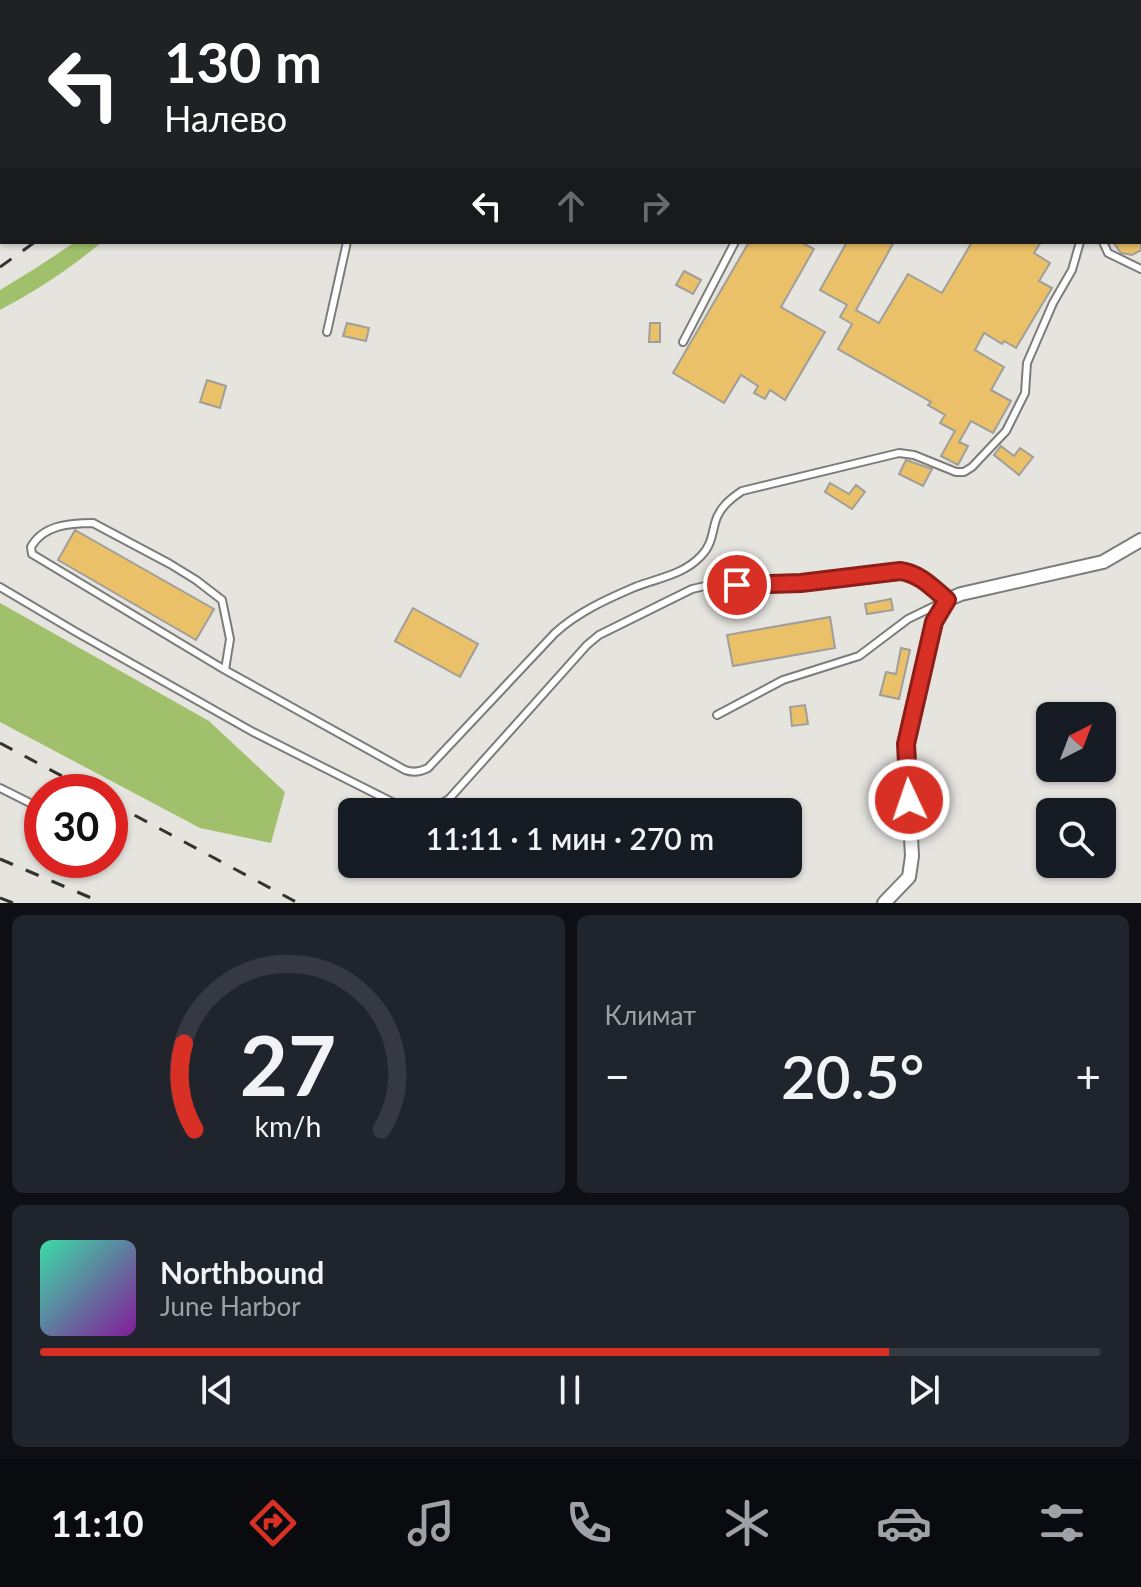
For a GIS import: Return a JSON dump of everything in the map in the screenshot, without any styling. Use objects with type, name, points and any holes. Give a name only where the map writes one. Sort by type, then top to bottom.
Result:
[{"type":"street","points":[[884,903],[909,877],[912,856],[906,744],[934,622],[947,600],[961,594],[1103,562],[1141,540]]},
{"type":"lane","points":[[327,332],[346,244]]},
{"type":"lane","points":[[683,342],[734,244]]},
{"type":"lane","points":[[225,670],[230,639],[222,600],[196,580],[93,523],[48,529],[35,539],[32,554],[225,670],[405,770],[412,772],[428,768],[570,620],[637,587],[677,573],[701,556],[709,547],[723,507],[742,491],[899,453],[914,455],[956,472],[972,467],[1006,431],[1016,413],[1025,393],[1027,363],[1053,303],[1072,270],[1079,244]]},
{"type":"lane","points":[[1104,244],[1108,253],[1141,269]]},
{"type":"lane","points":[[0,587],[253,732],[396,804],[409,810],[422,811],[434,809],[449,799],[599,635],[692,589],[801,583],[900,571],[917,576],[947,600],[908,619],[859,656],[783,680],[717,715]]},
{"type":"lane","points":[[0,788],[24,800]]},
{"type":"green space","points":[[72,244],[99,244],[53,279],[0,310],[0,290]]},
{"type":"green space","points":[[0,603],[209,721],[285,792],[271,843],[200,828],[128,790],[128,774],[98,774],[0,722]]},
{"type":"building","points":[[748,244],[805,244],[814,249],[781,307],[825,332],[785,400],[770,390],[765,399],[754,393],[758,386],[741,375],[724,403],[673,373]]},
{"type":"building","points":[[846,244],[893,244],[856,310],[879,323],[908,274],[942,293],[971,244],[1040,244],[1034,253],[1050,263],[1039,281],[1052,288],[1016,348],[984,333],[975,350],[1004,367],[991,390],[1011,401],[993,433],[971,421],[959,442],[968,446],[958,465],[941,456],[955,431],[940,423],[945,415],[928,405],[931,402],[838,349],[852,324],[840,317],[847,305],[820,290]]},
{"type":"building","points":[[1114,244],[1141,244],[1141,250],[1132,255],[1121,253]]},
{"type":"building","points":[[684,271],[701,280],[693,294],[676,285]]},
{"type":"building","points":[[347,323],[369,328],[366,341],[343,336]]},
{"type":"building","points":[[650,323],[660,323],[660,342],[649,342]]},
{"type":"building","points":[[207,380],[226,386],[220,408],[200,402]]},
{"type":"building","points":[[1001,446],[1014,456],[1020,448],[1033,457],[1019,475],[994,455]]},
{"type":"building","points":[[906,460],[932,469],[923,486],[899,474]]},
{"type":"building","points":[[830,483],[849,494],[856,485],[865,492],[852,509],[825,492]]},
{"type":"building","points":[[75,530],[214,609],[196,640],[58,560]]},
{"type":"building","points":[[891,599],[893,610],[867,614],[865,604]]},
{"type":"building","points":[[413,608],[478,644],[460,677],[395,641]]},
{"type":"building","points":[[830,617],[835,648],[733,666],[727,635]]},
{"type":"building","points":[[901,648],[910,650],[899,699],[880,695],[886,672],[896,674]]},
{"type":"building","points":[[805,705],[808,724],[792,726],[790,707]]},
{"type":"railway","points":[[0,267],[32,244]]},
{"type":"railway","points":[[0,743],[58,774]]},
{"type":"railway","points":[[128,812],[298,903]]},
{"type":"railway","points":[[0,859],[103,903]]},
{"type":"railway","points":[[0,898],[13,903]]},
{"type":"route","points":[[737,585],[801,583],[900,571],[917,576],[947,600],[934,622],[906,744],[909,800]]}]
